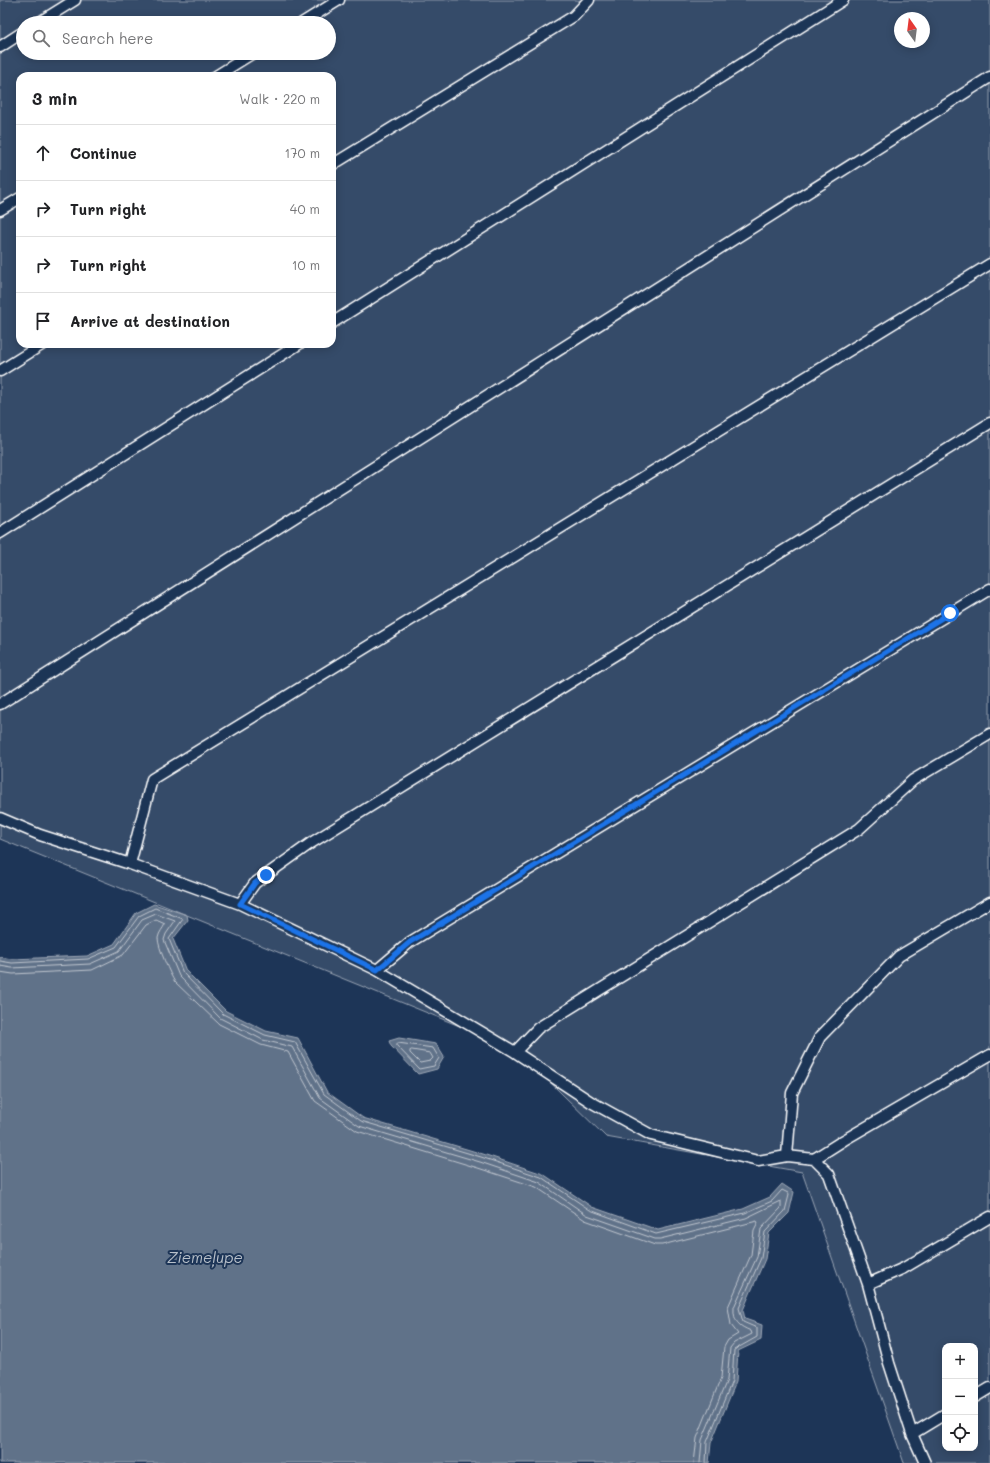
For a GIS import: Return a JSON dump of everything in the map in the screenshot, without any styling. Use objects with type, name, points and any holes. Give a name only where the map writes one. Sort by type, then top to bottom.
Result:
[{"type":"lane","points":[[49,16],[75,0]]},
{"type":"lane","points":[[313,16],[339,0]]},
{"type":"lane","points":[[336,163],[574,16],[589,0]]},
{"type":"lane","points":[[336,320],[843,0]]},
{"type":"lane","points":[[0,47],[16,37]]},
{"type":"lane","points":[[222,72],[242,60]]},
{"type":"lane","points":[[0,704],[990,77]]},
{"type":"lane","points":[[0,210],[16,200]]},
{"type":"lane","points":[[130,864],[152,779],[990,264]]},
{"type":"lane","points":[[0,371],[37,348]]},
{"type":"lane","points":[[0,533],[293,348]]},
{"type":"lane","points":[[240,904],[255,883],[311,842],[990,423]]},
{"type":"lane","points":[[377,970],[410,942],[990,589]]},
{"type":"lane","points":[[515,1052],[538,1028],[859,829],[913,780],[990,734]]},
{"type":"lane","points":[[0,818],[40,835],[130,864],[240,904],[377,970],[515,1052],[591,1102],[651,1135],[758,1161],[787,1156],[814,1159],[829,1174],[868,1284],[889,1363],[912,1434],[925,1463]]},
{"type":"lane","points":[[787,1156],[792,1093],[820,1036],[899,956],[990,902]]},
{"type":"lane","points":[[814,1159],[990,1055]]},
{"type":"lane","points":[[868,1284],[904,1268],[990,1217]]},
{"type":"lane","points":[[978,1395],[990,1388]]},
{"type":"lane","points":[[912,1434],[943,1415]]},
{"type":"shaded area","points":[[0,0],[990,0],[990,1463],[904,1463],[802,1172],[606,1137],[516,1049],[0,839]]},
{"type":"water","name":"Ziemeļupe","points":[[154,904],[187,915],[188,920],[173,939],[186,971],[226,1011],[266,1031],[298,1038],[327,1092],[363,1118],[483,1154],[543,1174],[592,1207],[658,1230],[743,1209],[770,1197],[782,1184],[794,1192],[789,1213],[769,1233],[765,1259],[743,1310],[745,1319],[762,1325],[761,1340],[738,1351],[736,1382],[711,1443],[709,1463],[0,1463],[0,957],[12,959],[87,956],[114,944],[136,913]]},
{"type":"water","points":[[399,1038],[436,1044],[444,1057],[437,1069],[418,1074],[391,1046],[389,1041]]},
{"type":"route","points":[[266,875],[255,883],[240,904],[377,970],[410,942],[950,613]]}]
